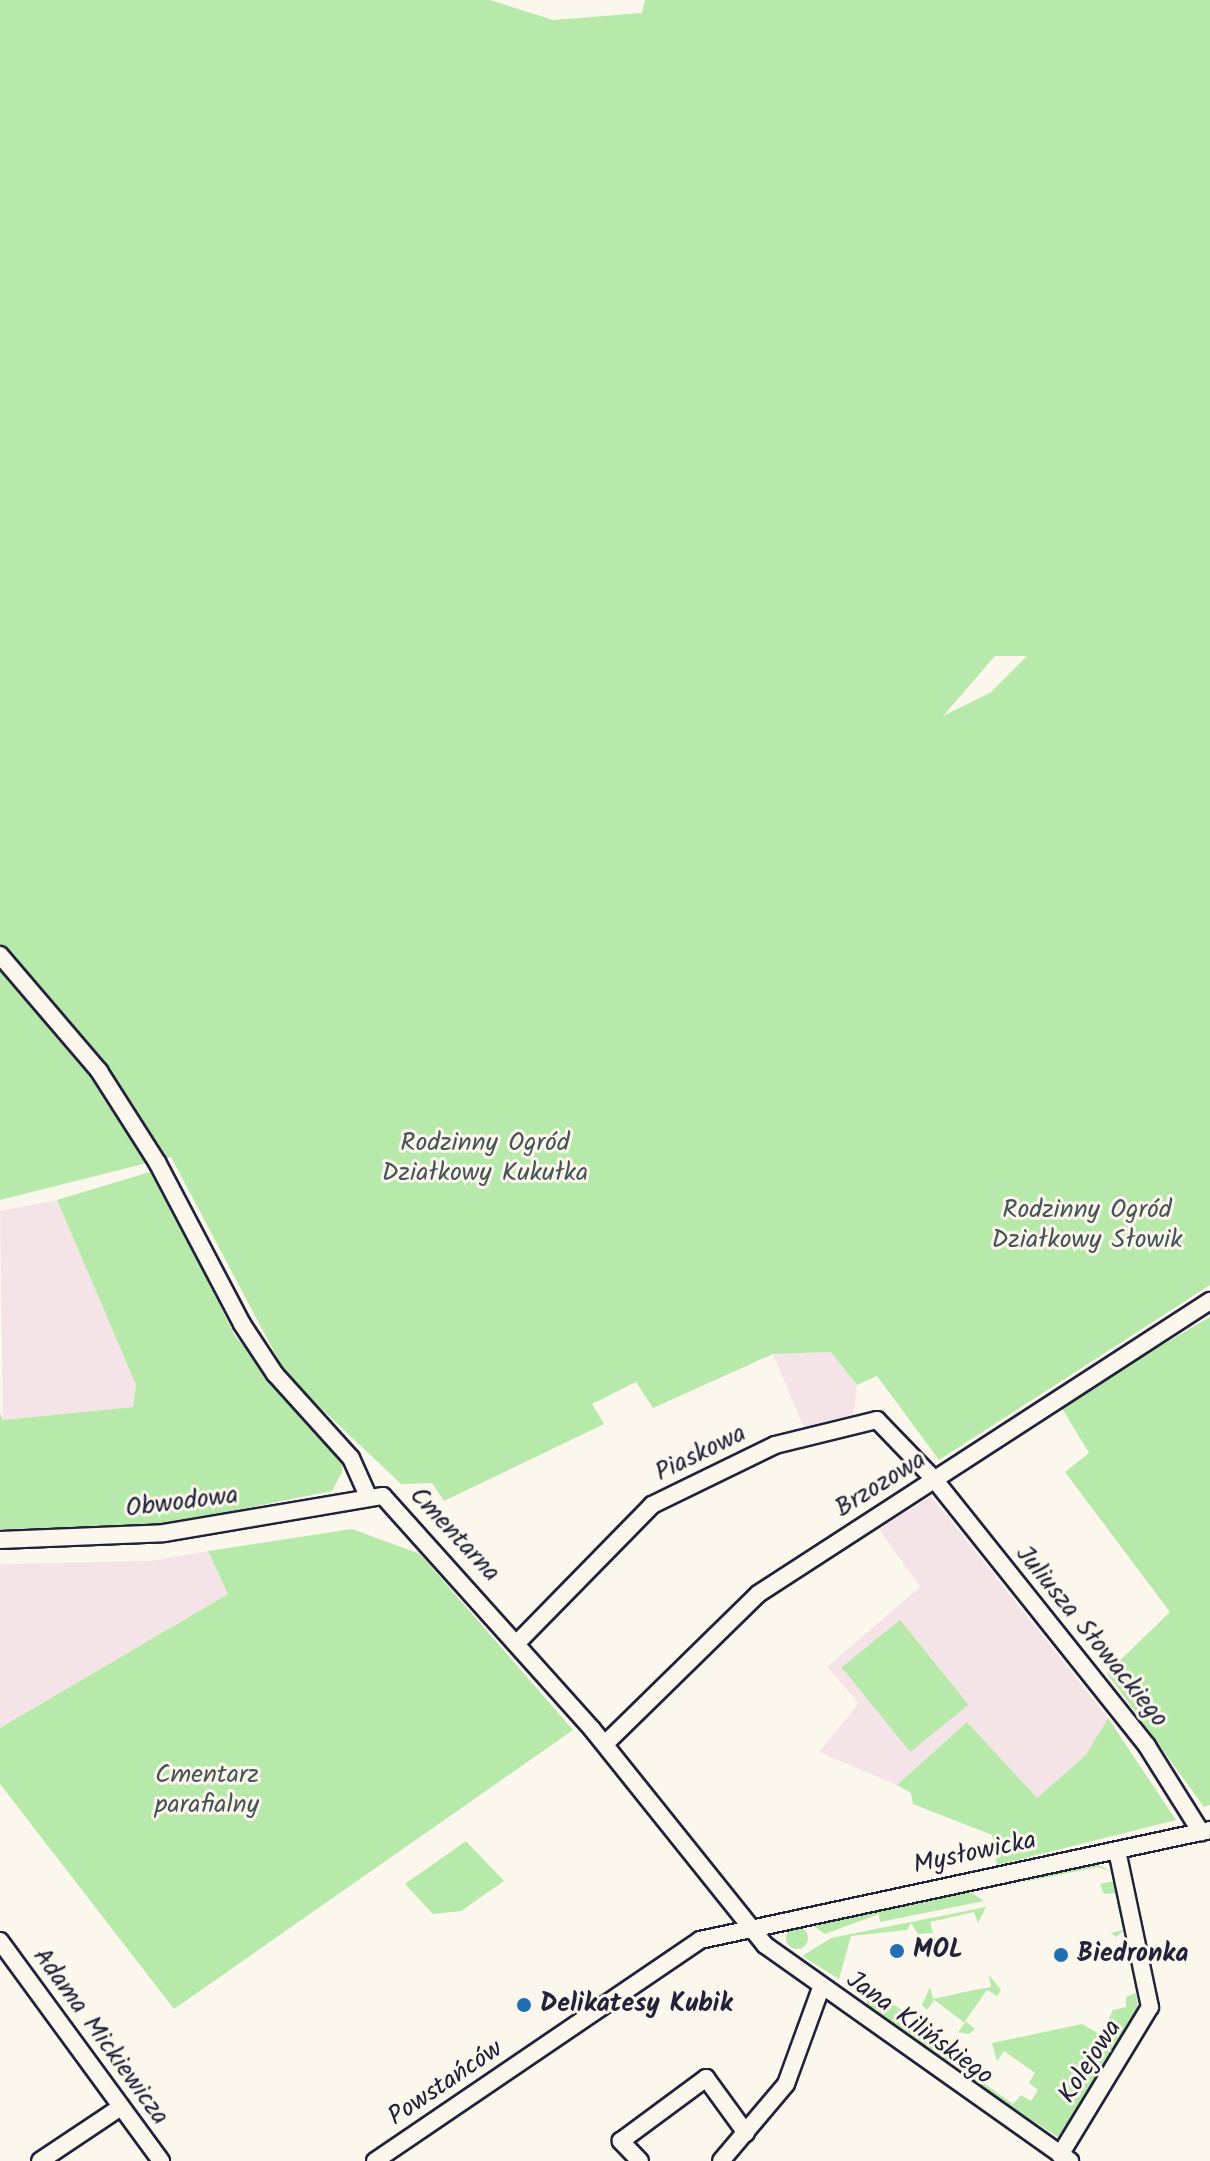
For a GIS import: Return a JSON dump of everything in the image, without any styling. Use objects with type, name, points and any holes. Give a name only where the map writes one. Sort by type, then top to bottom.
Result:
[{"type":"street","name":"Cmentarna","points":[[0,955],[99,1071],[157,1162],[242,1324],[275,1374],[351,1458],[367,1494],[399,1506],[605,1744],[749,1926]]},
{"type":"street","name":"Brzozowa","points":[[605,1744],[737,1611],[934,1479],[1210,1301]]},
{"type":"street","name":"Piaskowa","points":[[518,1642],[632,1521],[733,1461],[867,1417],[891,1429],[934,1479]]},
{"type":"street","name":"Juliusza Słowackiego","points":[[934,1479],[1164,1768],[1206,1831]]},
{"type":"street","name":"Obwodowa","points":[[0,1540],[164,1533],[367,1494]]},
{"type":"street","name":"Mysłowicka","points":[[749,1926],[1206,1831]]},
{"type":"street","name":"Kolejowa","points":[[1065,2158],[1150,2007],[1117,1850]]},
{"type":"street","name":"Jana Kilińskiego","points":[[749,1926],[821,1988],[1065,2158]]},
{"type":"street","name":"Powstańców","points":[[375,2161],[700,1940],[749,1926]]},
{"type":"street","name":"Adama Mickiewicza","points":[[0,1941],[161,2161]]},
{"type":"street","points":[[721,2161],[786,2084],[821,1988]]},
{"type":"street","points":[[640,2161],[621,2141],[706,2078],[746,2133]]},
{"type":"street","points":[[40,2161],[121,2107]]},
{"type":"shaded area","points":[[57,1200],[136,1385],[133,1407],[3,1420],[0,1211]]},
{"type":"shaded area","points":[[831,1352],[857,1385],[853,1416],[804,1428],[773,1354]]},
{"type":"shaded area","points":[[931,1496],[1108,1718],[1087,1755],[1037,1798],[967,1722],[897,1785],[819,1752],[859,1703],[827,1667],[920,1587],[879,1529]]},
{"type":"shaded area","points":[[208,1551],[228,1594],[0,1728],[0,1564],[151,1561]]},
{"type":"green space","points":[[0,0],[490,0],[553,20],[642,13],[645,0],[1210,0],[1210,1285],[939,1460],[877,1376],[857,1385],[831,1352],[773,1354],[653,1408],[636,1382],[592,1404],[604,1424],[444,1501],[432,1483],[401,1484],[287,1376],[171,1157],[0,1200]],"holes":[[[995,656],[1027,656],[990,693],[943,716]]]},
{"type":"green space","points":[[153,1171],[235,1336],[343,1459],[342,1472],[332,1491],[138,1527],[0,1529],[0,1413],[3,1420],[133,1407],[136,1385],[57,1200]]},
{"type":"green space","points":[[1210,1317],[1210,1805],[1204,1807],[1107,1673],[1170,1612],[1065,1472],[1089,1453],[1060,1405]]},
{"type":"green space","name":"Cmentarz parafialny","points":[[352,1529],[420,1554],[573,1730],[174,2009],[0,1784],[0,1728],[228,1594],[208,1551]]},
{"type":"green space","points":[[900,1620],[969,1705],[910,1752],[842,1667]]},
{"type":"green space","points":[[1108,1718],[1176,1820],[997,1865],[992,1835],[913,1804],[911,1793],[897,1785],[967,1722],[1037,1798],[1086,1755]]},
{"type":"green space","points":[[466,1841],[504,1881],[461,1911],[433,1914],[405,1884]]},
{"type":"green space","points":[[1096,1863],[1111,1872],[1098,1867],[1009,1885]]},
{"type":"green space","points":[[1114,1881],[1126,1929],[1116,1937],[1111,1933],[1123,1930],[1115,1893],[1104,1894],[1100,1884]]},
{"type":"green space","points":[[967,1890],[984,1901],[880,1922],[879,1914],[825,1934],[811,1924]]},
{"type":"green space","points":[[986,1907],[978,1923],[974,1912],[930,1922],[933,1933],[918,1934],[911,1923],[907,1930],[851,1936],[839,1979],[802,1956],[831,1938]]},
{"type":"green space","points":[[797,1927],[805,1930],[808,1938],[805,1946],[797,1949],[789,1946],[786,1938],[789,1930]]},
{"type":"green space","points":[[1123,1951],[1132,1955],[1139,2017],[1058,2137],[971,2081],[974,2071],[986,2070],[982,2082],[1013,2104],[1021,2095],[1031,2101],[1038,2090],[1029,2083],[1035,2073],[1004,2051],[997,2061],[992,2043],[1082,2024],[1101,2035],[1113,2010],[1126,2007],[1126,1997],[1136,1993],[1129,1956],[1116,1958]]},
{"type":"green space","points":[[989,1975],[1001,1990],[997,1996],[987,1990],[965,2021],[975,2029],[969,2034],[958,2032],[965,2023],[934,2000],[927,2010],[922,2005],[930,1987],[933,1999],[991,1987]]},
{"type":"green space","points":[[871,1989],[903,2011],[896,2021],[945,2056],[953,2046],[956,2059],[947,2064],[868,2005],[863,1995]]},
{"type":"place","name":"MOL","points":[[897,1951]]},
{"type":"place","name":"Biedronka","points":[[1061,1955]]},
{"type":"place","name":"Delikatesy Kubik","points":[[524,2005]]},
{"type":"park label","name":"Rodzinny Ogród Działkowy Kukułka","points":[[485,1159]]},
{"type":"park label","name":"Rodzinny Ogród Działkowy Słowik","points":[[1087,1226]]}]
